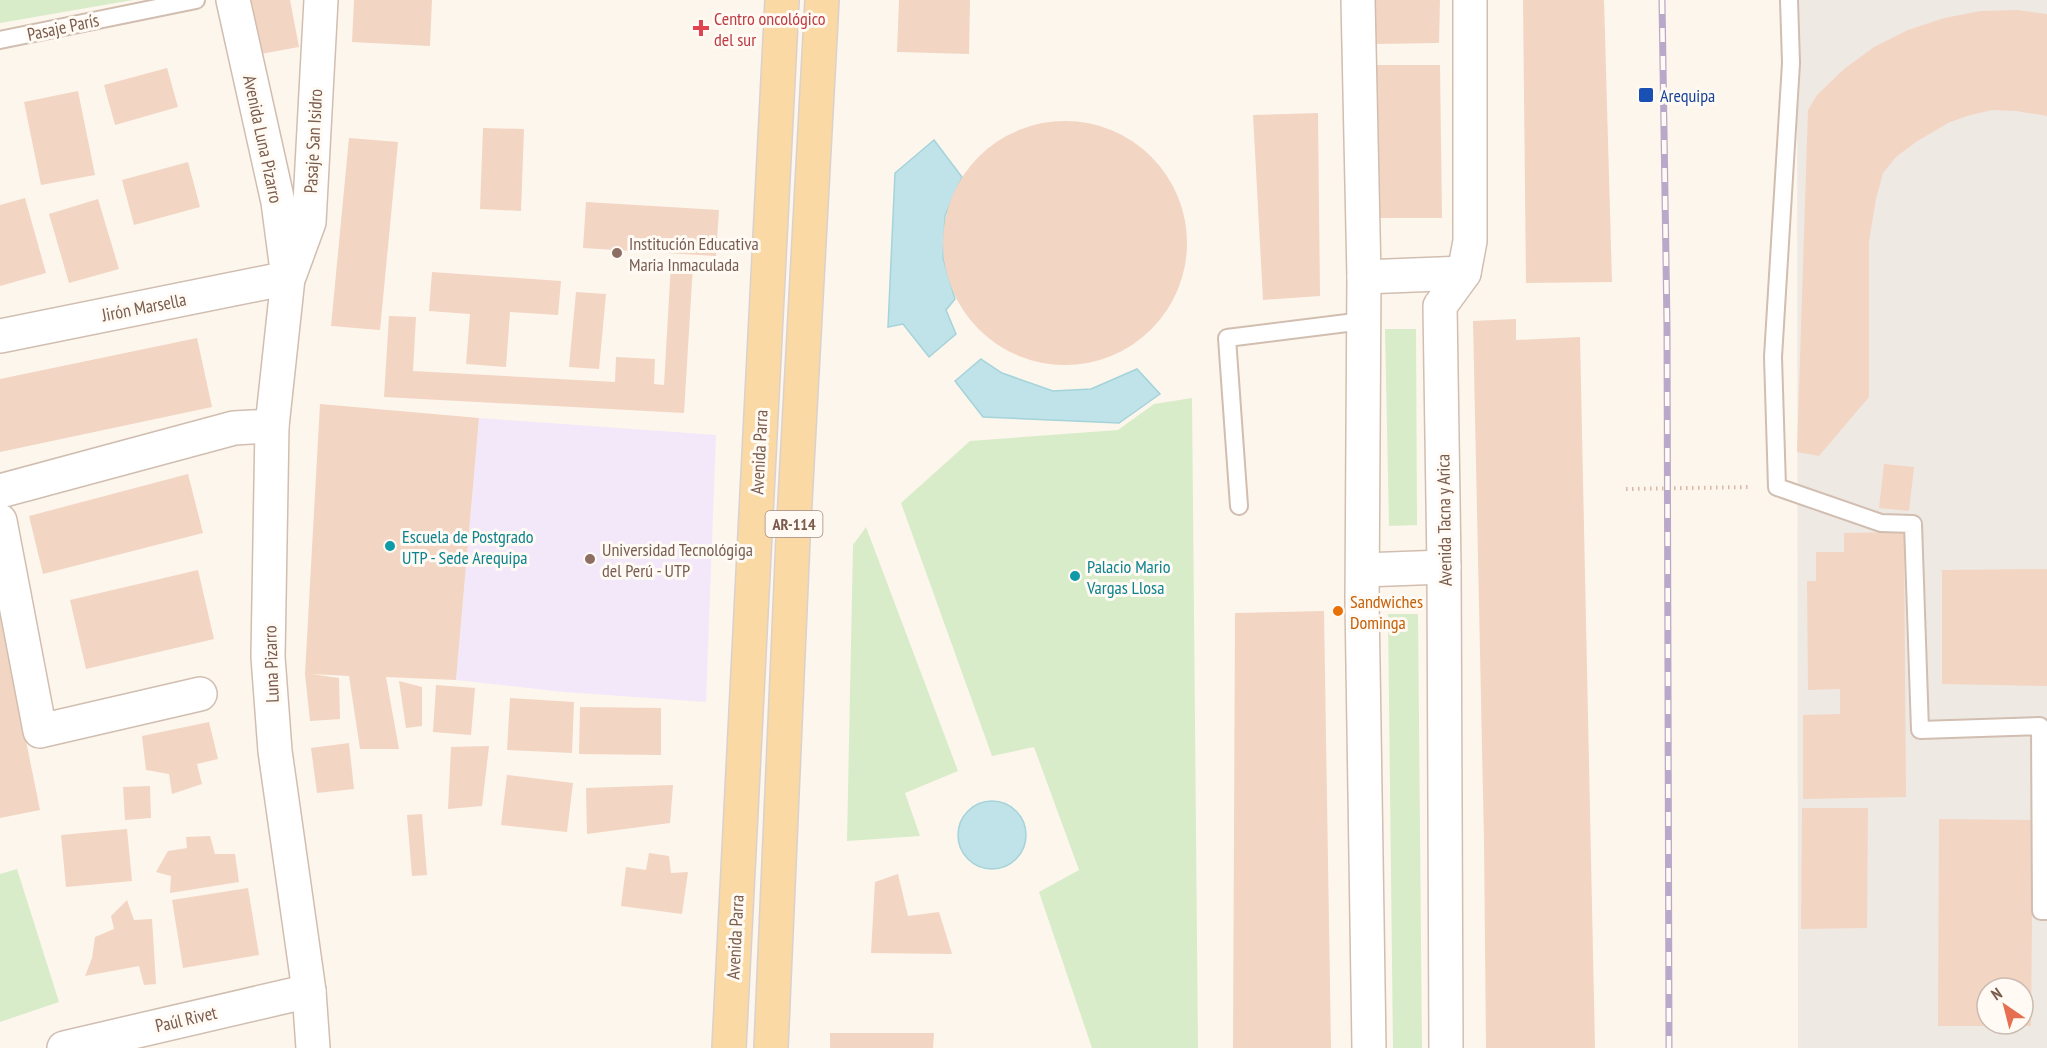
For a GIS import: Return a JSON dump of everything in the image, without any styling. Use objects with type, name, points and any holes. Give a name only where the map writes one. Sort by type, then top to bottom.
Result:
[{"type":"main road","name":"Avenida Parra","points":[[729,1048],[782,0]]},
{"type":"main road","name":"AR-114","points":[[771,1048],[793,539],[822,0]]},
{"type":"street","name":"Avenida Luna Pizarro","points":[[233,0],[278,202],[288,278]]},
{"type":"street","name":"Pasaje San Isidro","points":[[288,278],[309,222],[321,0]]},
{"type":"street","points":[[1358,0],[1364,277],[1363,570],[1370,1048]]},
{"type":"street","name":"Avenida Tacna y Arica","points":[[1446,1048],[1444,567],[1440,306],[1464,273],[1470,241],[1470,0]]},
{"type":"street","points":[[1364,277],[1464,273]]},
{"type":"street","name":"Jirón Marsella","points":[[0,336],[288,278]]},
{"type":"street","name":"Luna Pizarro","points":[[288,278],[272,426],[268,657],[275,751],[309,991],[313,1048]]},
{"type":"street","points":[[0,491],[234,428],[272,426]]},
{"type":"street","points":[[0,521],[40,731],[200,694]]},
{"type":"street","points":[[1363,570],[1444,567]]},
{"type":"street","name":"Paúl Rivet","points":[[64,1048],[309,991]]},
{"type":"lane","name":"Pasaje París","points":[[0,40],[196,0]]},
{"type":"lane","points":[[1789,0],[1791,63],[1773,357],[1777,487],[1881,523],[1913,524],[1920,729],[2040,726],[2042,911],[2047,911]]},
{"type":"lane","points":[[1239,506],[1227,338],[1363,321]]},
{"type":"path","points":[[1626,489],[1777,487]]},
{"type":"shaded area","points":[[1797,0],[2047,0],[2047,1048],[1798,1048]]},
{"type":"shaded area","name":"Universidad Tecnológiga del Perú - UTP","points":[[479,418],[716,435],[706,702],[564,692],[456,680]]},
{"type":"green space","points":[[0,0],[133,0],[0,23]]},
{"type":"green space","points":[[1385,329],[1416,329],[1417,525],[1389,526]]},
{"type":"green space","points":[[1192,398],[1198,1048],[1092,1048],[1039,892],[1079,870],[1034,747],[992,756],[901,503],[970,441],[1118,430],[1154,404]]},
{"type":"green space","points":[[866,527],[958,771],[905,793],[920,836],[847,841],[853,545]]},
{"type":"green space","points":[[1388,614],[1418,614],[1422,1048],[1393,1048]]},
{"type":"green space","points":[[17,869],[59,1002],[0,1022],[0,874]]},
{"type":"water","points":[[934,140],[962,177],[945,216],[943,258],[955,299],[946,310],[956,334],[929,357],[903,324],[888,327],[895,173]]},
{"type":"water","points":[[981,359],[1002,373],[1053,391],[1091,389],[1137,369],[1160,394],[1119,423],[983,417],[955,381]]},
{"type":"water","points":[[992,801],[1005,804],[1016,811],[1023,822],[1026,835],[1023,848],[1016,859],[1005,866],[992,869],[979,866],[968,859],[961,848],[958,835],[961,822],[968,811],[979,804]]},
{"type":"building","points":[[245,0],[290,0],[299,47],[255,55]]},
{"type":"building","points":[[354,0],[432,0],[430,46],[352,42]]},
{"type":"building","points":[[899,0],[970,0],[969,54],[897,52]]},
{"type":"building","points":[[1375,0],[1440,0],[1439,43],[1375,44]]},
{"type":"building","points":[[1523,0],[1604,0],[1612,282],[1526,283]]},
{"type":"building","points":[[2018,10],[2047,14],[2047,116],[1992,110],[1967,116],[1948,123],[1916,142],[1896,157],[1883,173],[1869,241],[1869,397],[1819,456],[1797,452],[1808,110],[1817,95],[1844,69],[1874,47],[1908,30],[1944,18],[1981,11]]},
{"type":"building","points":[[1374,65],[1440,65],[1442,218],[1376,218]]},
{"type":"building","points":[[167,68],[178,107],[115,125],[104,85]]},
{"type":"building","points":[[78,91],[95,175],[41,185],[24,102]]},
{"type":"building","points":[[1318,113],[1320,296],[1263,300],[1253,115]]},
{"type":"building","points":[[1065,121],[1089,124],[1112,131],[1133,142],[1151,157],[1166,175],[1177,196],[1184,219],[1187,243],[1184,267],[1177,290],[1166,311],[1151,329],[1133,344],[1112,355],[1089,362],[1065,365],[1041,362],[1018,355],[997,344],[979,329],[964,311],[953,290],[946,267],[943,243],[946,219],[953,196],[964,175],[979,157],[997,142],[1018,131],[1041,124]]},
{"type":"building","points":[[483,128],[524,129],[521,211],[480,209]]},
{"type":"building","points":[[349,138],[398,142],[380,330],[331,326]]},
{"type":"building","points":[[188,162],[200,207],[134,225],[122,180]]},
{"type":"building","points":[[25,198],[46,273],[0,286],[0,205]]},
{"type":"building","points":[[98,199],[119,269],[69,283],[49,214]]},
{"type":"building","points":[[586,202],[719,210],[716,256],[583,248]]},
{"type":"building","points":[[671,263],[693,265],[684,413],[384,397],[389,316],[416,317],[413,371],[615,382],[616,357],[655,359],[654,384],[664,385]]},
{"type":"building","points":[[432,272],[561,281],[558,315],[510,312],[506,367],[466,364],[470,314],[429,311]]},
{"type":"building","points":[[576,292],[606,294],[599,369],[569,367]]},
{"type":"building","points":[[1516,319],[1516,340],[1580,337],[1595,1048],[1486,1048],[1473,321]]},
{"type":"building","points":[[197,338],[212,407],[0,452],[0,379]]},
{"type":"building","name":"Escuela de Postgrado UTP - Sede Arequipa","points":[[320,404],[479,418],[456,680],[386,677],[399,749],[360,749],[349,676],[311,674],[339,678],[340,719],[310,721],[305,674]]},
{"type":"building","points":[[1884,464],[1914,467],[1909,511],[1879,508]]},
{"type":"building","points":[[188,474],[203,533],[43,574],[29,516]]},
{"type":"building","points":[[1904,532],[1906,797],[1803,799],[1803,715],[1840,714],[1840,689],[1808,690],[1807,581],[1816,581],[1816,552],[1844,552],[1844,533]]},
{"type":"building","points":[[2047,569],[2047,686],[1942,684],[1942,570]]},
{"type":"building","points":[[198,570],[214,639],[86,669],[70,600]]},
{"type":"building","points":[[1324,611],[1331,1048],[1233,1048],[1235,613]]},
{"type":"building","points":[[0,612],[40,810],[0,818]]},
{"type":"building","points":[[399,681],[422,687],[422,726],[406,728]]},
{"type":"building","points":[[436,685],[475,688],[471,735],[433,732]]},
{"type":"building","points":[[510,698],[574,702],[572,753],[507,750]]},
{"type":"building","points":[[580,707],[661,708],[661,755],[579,754]]},
{"type":"building","points":[[209,722],[218,759],[197,764],[202,784],[172,794],[169,774],[146,770],[142,736]]},
{"type":"building","points":[[349,743],[354,789],[317,793],[311,748]]},
{"type":"building","points":[[489,746],[482,806],[448,809],[451,747]]},
{"type":"building","points":[[507,775],[573,783],[567,832],[501,825]]},
{"type":"building","points":[[673,785],[670,823],[587,834],[586,788]]},
{"type":"building","points":[[150,786],[151,818],[125,820],[123,787]]},
{"type":"building","points":[[1802,808],[1868,808],[1867,928],[1801,929]]},
{"type":"building","points":[[422,814],[427,875],[412,876],[407,815]]},
{"type":"building","points":[[1939,819],[2033,820],[2031,976],[1975,976],[1975,1026],[1938,1026]]},
{"type":"building","points":[[127,829],[132,881],[66,887],[61,835]]},
{"type":"building","points":[[210,836],[215,854],[235,854],[239,882],[170,893],[171,876],[156,872],[168,851],[187,848],[186,837]]},
{"type":"building","points":[[649,853],[669,856],[671,873],[688,872],[682,914],[621,906],[626,867],[646,870]]},
{"type":"building","points":[[898,874],[908,916],[939,912],[952,954],[871,953],[875,882]]},
{"type":"building","points":[[248,888],[259,955],[183,968],[172,900]]},
{"type":"building","points":[[127,900],[134,920],[152,919],[156,984],[144,985],[139,966],[85,976],[92,958],[95,937],[114,929],[111,916]]},
{"type":"building","points":[[830,1033],[934,1033],[933,1048],[830,1048]]},
{"type":"railway","points":[[1662,0],[1667,326],[1669,1048]]},
{"type":"place","name":"Centro oncológico del sur","points":[[701,28]]},
{"type":"place","name":"Arequipa","points":[[1646,95]]},
{"type":"place","name":"Institución Educativa Maria Inmaculada","points":[[617,253]]},
{"type":"place","name":"Escuela de Postgrado UTP - Sede Arequipa","points":[[390,546]]},
{"type":"place","name":"Universidad Tecnológiga del Perú - UTP","points":[[590,559]]},
{"type":"place","name":"Palacio Mario Vargas Llosa","points":[[1075,576]]},
{"type":"place","name":"Sandwiches Dominga","points":[[1338,611]]}]
